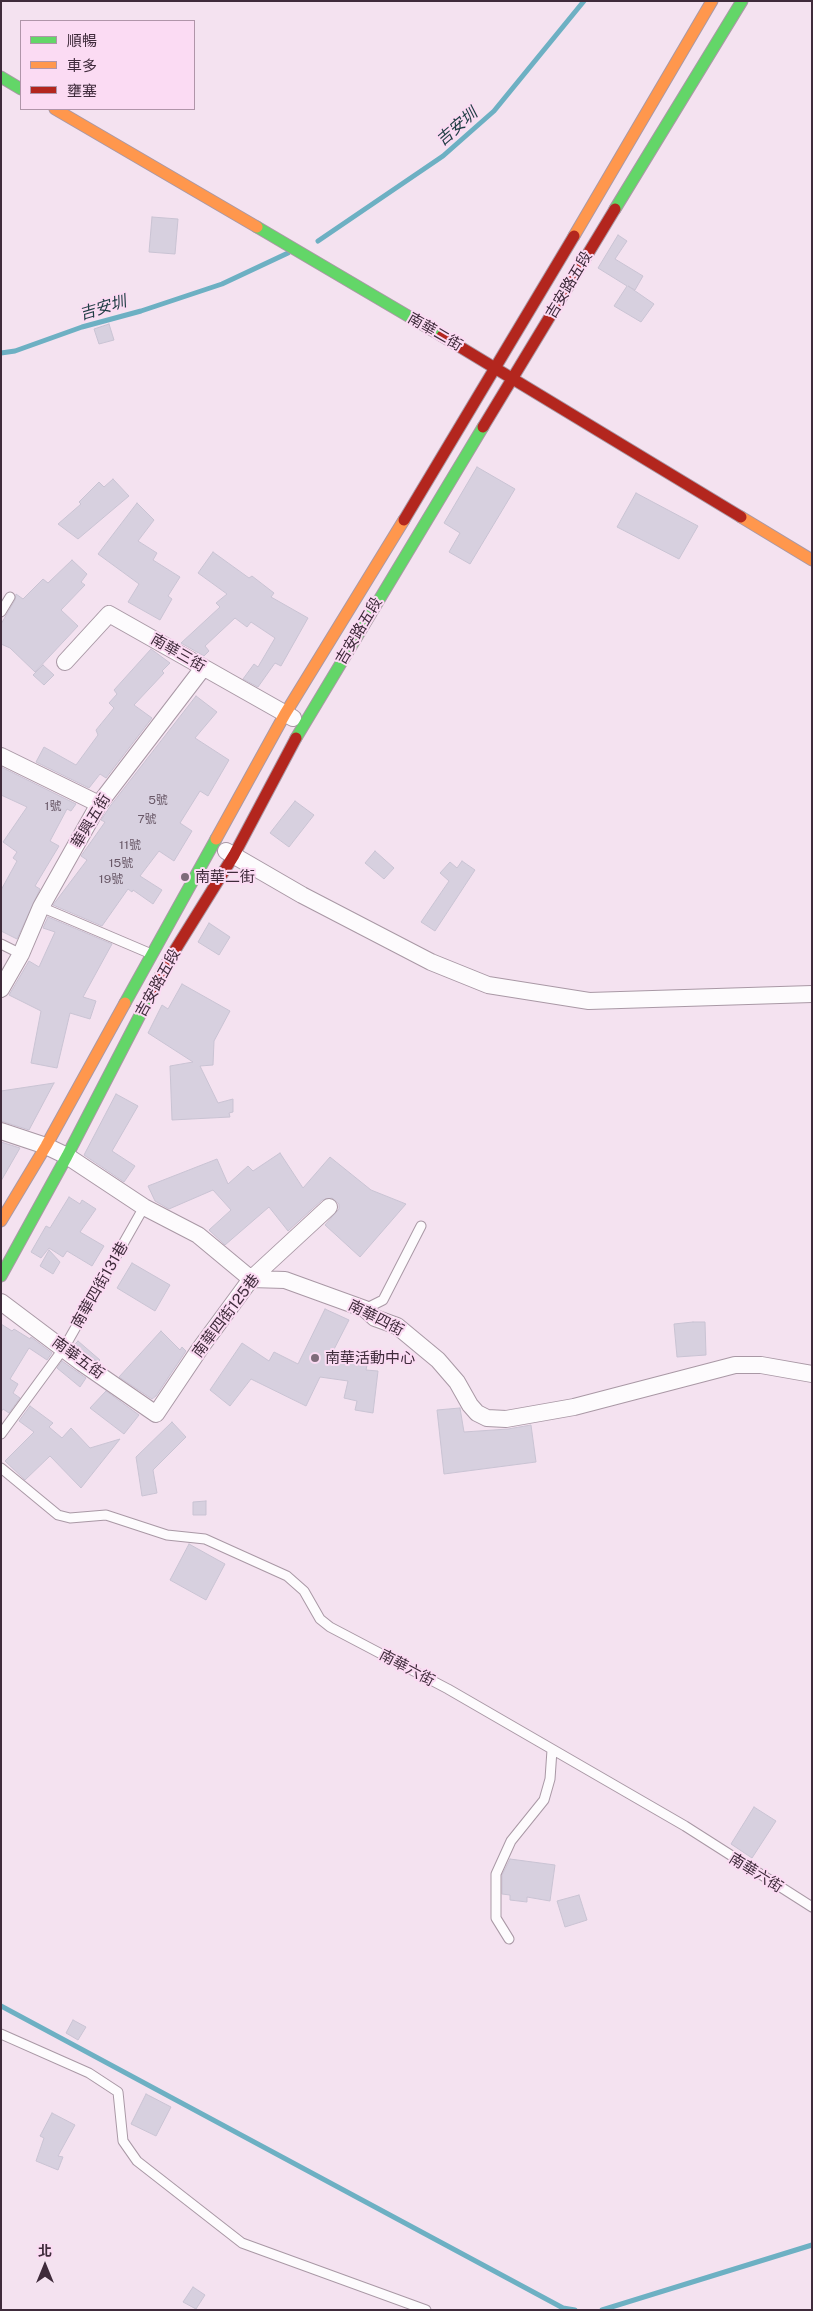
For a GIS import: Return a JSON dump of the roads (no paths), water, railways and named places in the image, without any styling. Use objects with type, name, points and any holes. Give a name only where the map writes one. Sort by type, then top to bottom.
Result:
[{"type":"main road","name":"吉安路五段","points":[[1,1221],[46,1146],[285,714],[497,368],[712,1]]},
{"type":"main road","name":"吉安路五段","points":[[1,1276],[67,1156],[167,963],[234,855],[303,724],[742,1]]},
{"type":"main road","points":[[1,77],[20,88]]},
{"type":"main road","name":"南華二街","points":[[57,110],[497,368],[812,560]]},
{"type":"street","name":"南華三街","points":[[65,662],[109,614],[303,724]]},
{"type":"street","name":"華興五街","points":[[1,989],[21,954],[41,907],[99,804],[203,668]]},
{"type":"street","points":[[1,756],[99,804]]},
{"type":"street","points":[[214,845],[302,894],[432,962],[488,985],[588,1001],[812,994]]},
{"type":"street","points":[[1,1132],[46,1146],[67,1156],[144,1207],[198,1235],[251,1279]]},
{"type":"street","name":"南華四街125巷","points":[[156,1414],[201,1347],[251,1279],[329,1207]]},
{"type":"street","name":"南華四街","points":[[251,1279],[285,1280],[364,1309],[375,1318],[396,1326],[438,1360],[456,1382],[470,1406],[477,1413],[487,1418],[506,1419],[574,1407],[735,1365],[761,1364],[812,1374]]},
{"type":"street","name":"南華五街","points":[[1,1302],[82,1363],[156,1414]]},
{"type":"lane","points":[[1,612],[10,597]]},
{"type":"lane","points":[[41,907],[152,954],[167,963]]},
{"type":"lane","points":[[1,944],[21,954]]},
{"type":"lane","name":"南華四街131巷","points":[[1,1434],[64,1348],[144,1207]]},
{"type":"lane","points":[[364,1309],[383,1300],[420,1226]]},
{"type":"lane","name":"南華六街","points":[[1,1468],[58,1515],[70,1518],[106,1515],[167,1535],[205,1540],[288,1576],[304,1590],[320,1619],[330,1627],[448,1689],[685,1826],[812,1907]]},
{"type":"lane","points":[[509,1939],[496,1918],[496,1874],[511,1842],[544,1800],[550,1778],[552,1750]]},
{"type":"lane","points":[[1,2034],[89,2073],[118,2092],[123,2141],[137,2161],[242,2243],[426,2310]]},
{"type":"waterway","name":"吉安圳","points":[[318,241],[443,156],[494,111],[584,1]]},
{"type":"waterway","name":"吉安圳","points":[[1,353],[15,351],[82,327],[141,311],[222,284],[288,253]]},
{"type":"waterway","points":[[1,2006],[563,2308],[575,2310]]},
{"type":"waterway","points":[[602,2310],[812,2245]]},
{"type":"place","name":"南華二街","points":[[185,877]]},
{"type":"place","name":"南華活動中心","points":[[315,1358]]}]
